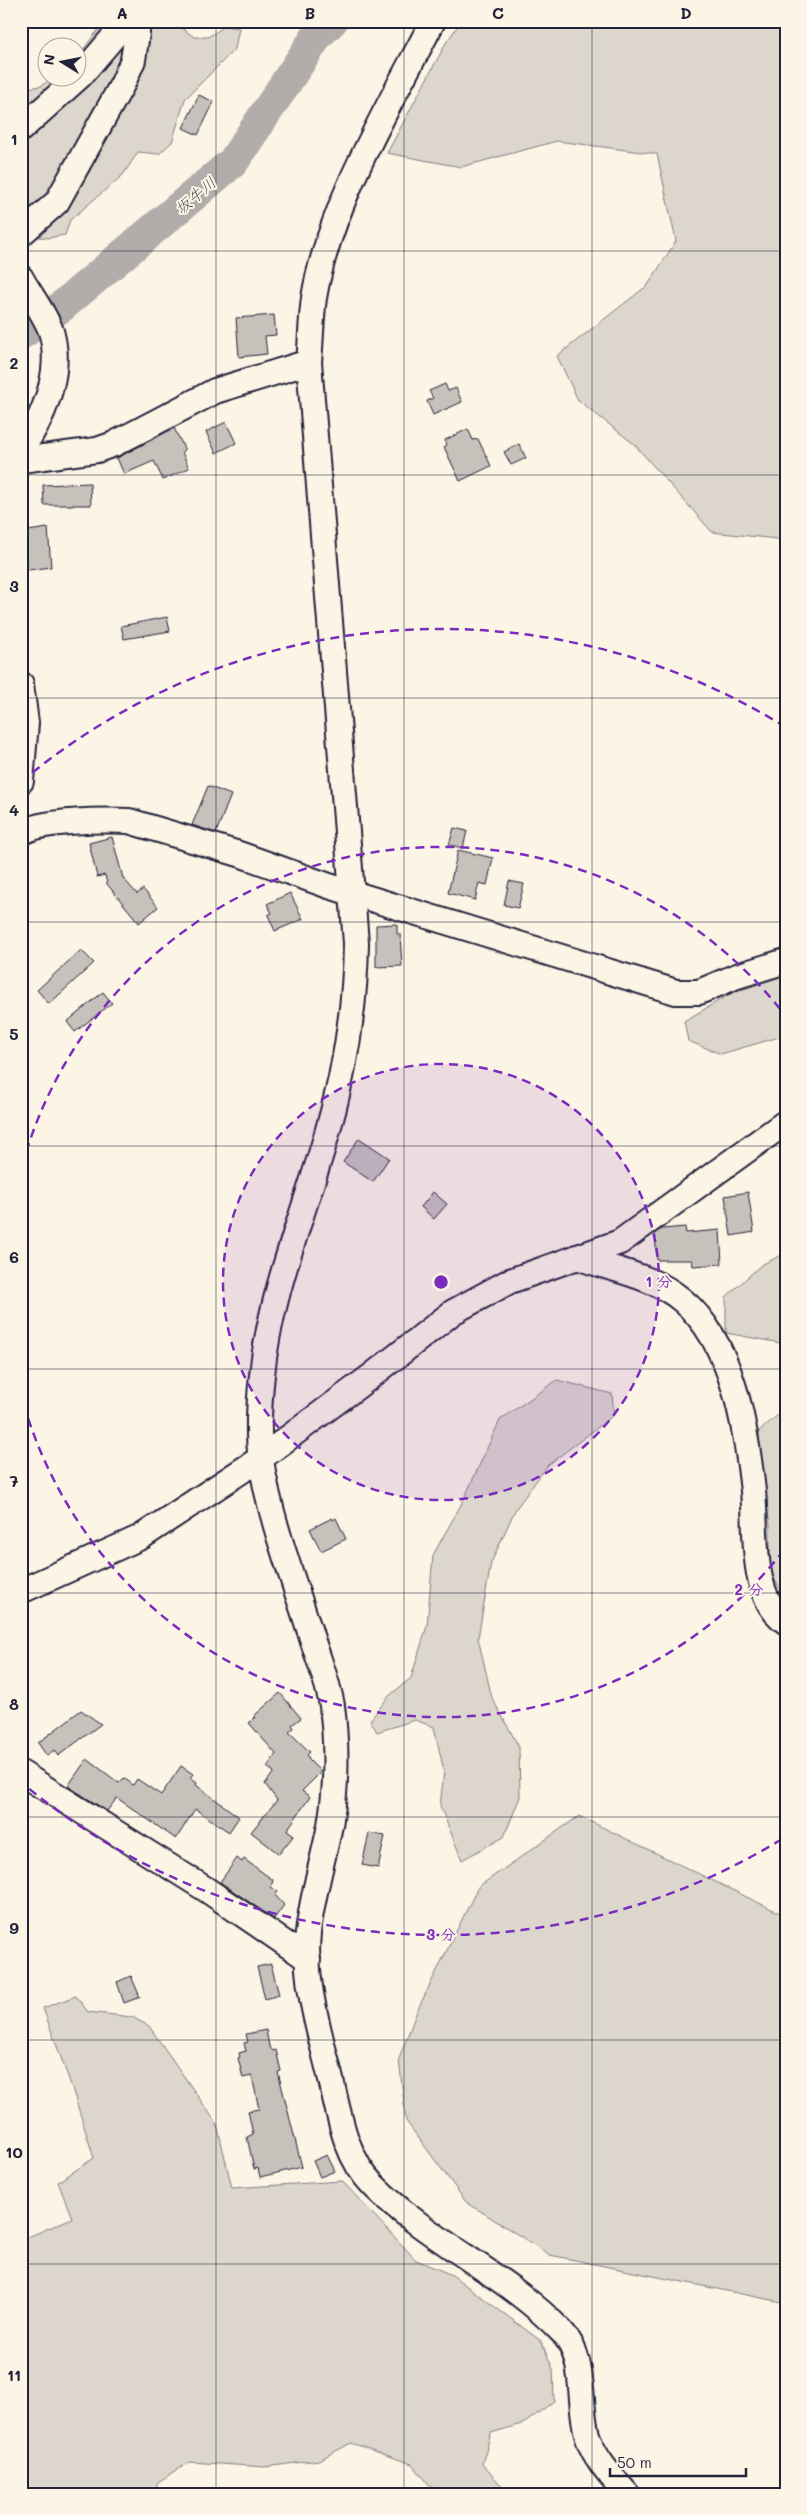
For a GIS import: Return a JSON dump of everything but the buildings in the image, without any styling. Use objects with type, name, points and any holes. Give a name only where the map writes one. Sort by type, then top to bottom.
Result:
[{"type":"street","points":[[21,129],[81,75],[127,21]]},
{"type":"street","points":[[21,234],[57,202],[123,83],[132,60],[137,33],[137,21]]},
{"type":"street","points":[[433,21],[379,124],[338,216],[323,256],[314,298],[310,362],[356,943],[356,985],[350,1038],[325,1142],[271,1321],[262,1370],[259,1409],[261,1458],[286,1561],[331,1700],[337,1754],[334,1801],[315,1884],[308,1936],[308,1959],[316,2013],[340,2121],[351,2155],[371,2184],[409,2215],[528,2303],[563,2333],[575,2351],[589,2440],[608,2473],[627,2494]]},
{"type":"street","points":[[21,278],[52,334],[55,358],[51,388],[30,438],[21,450]]},
{"type":"street","points":[[21,460],[98,450],[114,444],[215,391],[310,362]]},
{"type":"street","points":[[21,684],[26,723],[21,781]]},
{"type":"street","points":[[22,826],[110,820],[129,821],[676,992],[700,992],[737,976],[786,961]]},
{"type":"street","points":[[21,1591],[141,1537],[261,1458],[370,1377],[453,1312],[510,1281],[620,1242],[786,1122]]},
{"type":"street","points":[[577,1257],[660,1285],[682,1300],[706,1324],[722,1355],[742,1417],[753,1492],[757,1566],[775,1614],[786,1622]]},
{"type":"street","points":[[21,1773],[207,1890],[308,1959]]},
{"type":"shaded area","points":[[105,21],[173,21],[194,37],[208,37],[225,26],[239,28],[235,49],[185,99],[172,142],[159,154],[138,152],[123,175],[70,220],[65,235],[48,238],[21,235],[21,89],[38,86],[38,88],[88,88],[88,43]]},
{"type":"shaded area","points":[[461,21],[786,21],[786,540],[712,532],[634,444],[578,400],[557,356],[648,285],[676,241],[657,154],[557,141],[461,167],[387,153],[446,43]]},
{"type":"shaded area","points":[[786,975],[786,1035],[721,1054],[688,1041],[684,1021],[732,993]]},
{"type":"shaded area","points":[[786,1253],[786,1344],[726,1333],[726,1297],[761,1265]]},
{"type":"shaded area","points":[[557,1380],[612,1394],[614,1415],[548,1465],[515,1510],[491,1563],[478,1638],[492,1698],[519,1747],[520,1797],[504,1837],[462,1860],[440,1806],[444,1771],[434,1727],[415,1720],[377,1732],[370,1720],[389,1696],[411,1678],[427,1626],[433,1555],[463,1501],[500,1420]]},
{"type":"shaded area","points":[[786,1408],[786,1600],[770,1571],[770,1525],[759,1454],[759,1431]]},
{"type":"shaded area","points":[[579,1816],[786,1916],[786,2303],[550,2255],[466,2202],[406,2121],[399,2059],[417,2011],[478,1887]]},
{"type":"shaded area","points":[[76,1996],[88,2012],[132,2017],[149,2026],[217,2124],[232,2188],[342,2181],[416,2260],[452,2275],[541,2341],[553,2369],[554,2401],[525,2423],[491,2433],[482,2464],[501,2485],[514,2494],[437,2494],[412,2464],[351,2443],[319,2460],[265,2467],[190,2462],[158,2482],[153,2494],[21,2494],[21,2240],[72,2218],[58,2182],[94,2158],[72,2088],[43,2008]]},
{"type":"waterway","name":"坂牛川","points":[[21,334],[61,307],[233,162],[317,36],[332,21]]}]
